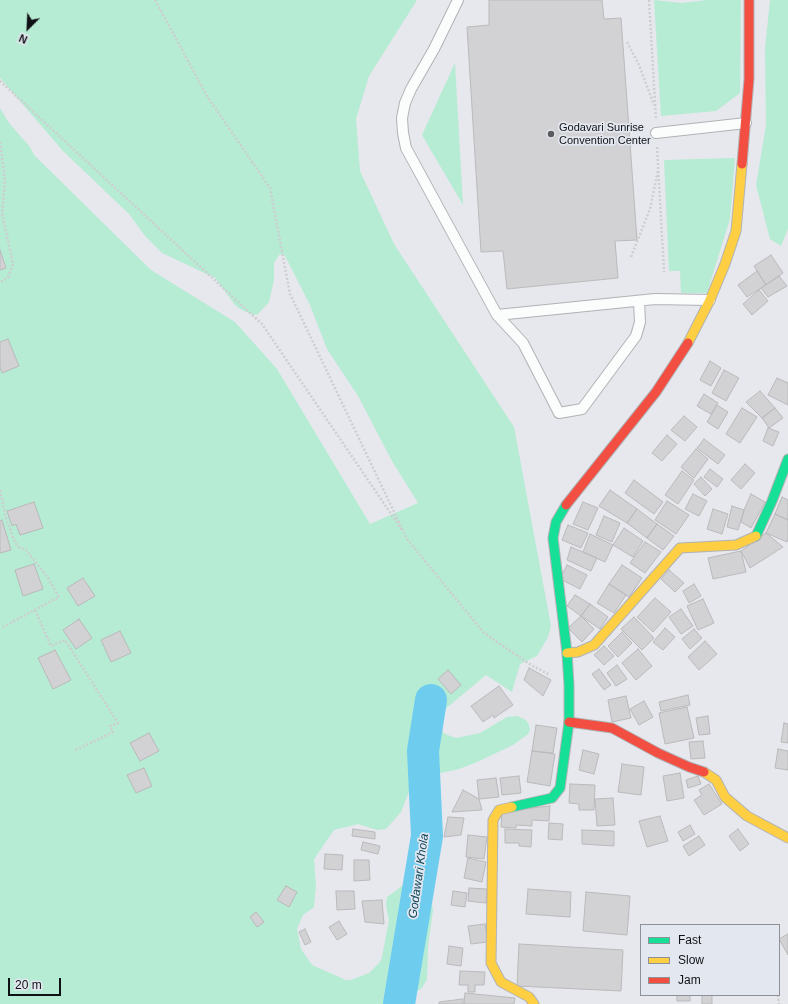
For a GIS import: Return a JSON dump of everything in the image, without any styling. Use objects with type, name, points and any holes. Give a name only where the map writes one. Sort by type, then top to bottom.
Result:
[{"type":"street","points":[[534,1004],[529,997],[501,982],[491,963],[493,820],[499,810],[552,798],[560,788],[569,722],[569,685],[567,653],[553,538],[556,522],[563,508],[656,392],[684,350],[710,300],[725,264],[736,231],[746,123],[749,79],[749,0]]},
{"type":"street","points":[[567,653],[578,652],[594,645],[680,548],[736,545],[756,536],[788,460]]},
{"type":"street","points":[[569,722],[612,728],[658,753],[704,772],[716,780],[725,797],[747,816],[788,838]]},
{"type":"lane","points":[[458,0],[405,103],[402,118],[406,148],[497,315],[523,343],[559,413],[582,409],[636,336],[640,322],[639,301]]},
{"type":"lane","points":[[656,133],[746,123]]},
{"type":"lane","points":[[497,315],[655,299],[710,300]]},
{"type":"path","points":[[155,0],[207,96],[270,188],[290,294],[408,539]]},
{"type":"path","points":[[627,42],[639,65],[655,110]]},
{"type":"path","points":[[0,81],[262,324],[408,539],[484,633],[531,665],[569,685]]},
{"type":"path","points":[[0,142],[5,181],[2,213],[13,264],[8,277],[0,283]]},
{"type":"path","points":[[631,257],[650,209],[658,166]]},
{"type":"path","points":[[0,490],[12,537],[18,547],[26,550],[48,578],[59,597],[3,627]]},
{"type":"path","points":[[35,610],[51,646],[66,640],[118,723],[110,726],[113,732],[74,751]]},
{"type":"green space","points":[[0,0],[417,0],[369,76],[356,119],[360,171],[394,244],[514,427],[551,626],[548,637],[537,656],[520,664],[512,692],[486,675],[432,720],[445,734],[456,738],[480,733],[507,717],[517,716],[526,720],[530,730],[528,734],[513,745],[477,762],[459,769],[436,774],[419,780],[411,787],[401,812],[386,829],[377,830],[358,824],[334,830],[314,859],[316,885],[314,907],[303,915],[297,929],[301,949],[312,965],[346,980],[351,980],[369,973],[380,962],[389,920],[386,906],[387,897],[405,884],[415,883],[425,887],[433,910],[428,946],[427,979],[422,988],[409,996],[402,1004],[0,1004],[0,108],[9,123],[30,147],[34,155],[151,270],[235,322],[277,369],[370,524],[418,503],[392,461],[358,396],[327,349],[310,305],[284,254],[279,255],[274,263],[274,280],[269,302],[258,314],[253,315],[235,305],[215,278],[162,253],[145,236],[129,214],[63,151],[0,78]]},
{"type":"green space","points":[[654,0],[682,3],[707,0],[741,0],[740,93],[716,111],[661,116]]},
{"type":"green space","points":[[770,0],[788,0],[788,229],[781,246],[770,239],[756,185],[766,125],[765,49]]},
{"type":"green space","points":[[455,63],[463,205],[422,135]]},
{"type":"green space","points":[[735,158],[730,219],[707,293],[681,293],[680,271],[669,271],[664,160]]},
{"type":"building","name":"Godavari Sunrise Convention Center","points":[[489,0],[602,0],[604,19],[621,18],[637,240],[615,241],[618,278],[507,289],[503,251],[481,252],[467,27],[489,25]]},
{"type":"building","points":[[0,250],[6,268],[0,270]]},
{"type":"building","points":[[771,255],[783,273],[766,285],[754,266]]},
{"type":"building","points":[[757,271],[766,285],[747,297],[738,285]]},
{"type":"building","points":[[779,276],[787,286],[768,297],[761,288]]},
{"type":"building","points":[[759,290],[768,301],[752,315],[743,304]]},
{"type":"building","points":[[8,339],[19,366],[2,373],[0,367],[0,342]]},
{"type":"building","points":[[710,361],[721,368],[711,386],[700,380]]},
{"type":"building","points":[[724,370],[739,378],[726,401],[712,393]]},
{"type":"building","points":[[777,378],[788,383],[788,405],[768,395]]},
{"type":"building","points":[[760,391],[775,408],[762,418],[746,402]]},
{"type":"building","points":[[704,394],[718,403],[711,414],[697,406]]},
{"type":"building","points":[[717,405],[728,412],[718,429],[707,422]]},
{"type":"building","points":[[742,408],[757,417],[740,443],[726,434]]},
{"type":"building","points":[[775,408],[783,418],[769,428],[762,418]]},
{"type":"building","points":[[684,416],[697,427],[685,441],[671,430]]},
{"type":"building","points":[[768,428],[779,432],[773,446],[763,441]]},
{"type":"building","points":[[667,435],[677,444],[662,461],[652,453]]},
{"type":"building","points":[[704,439],[725,455],[718,464],[697,448]]},
{"type":"building","points":[[696,449],[708,459],[694,478],[681,467]]},
{"type":"building","points":[[745,464],[755,473],[741,489],[731,480]]},
{"type":"building","points":[[710,469],[723,479],[717,487],[704,477]]},
{"type":"building","points":[[682,471],[694,480],[678,504],[665,495]]},
{"type":"building","points":[[701,477],[712,489],[705,496],[694,484]]},
{"type":"building","points":[[634,480],[663,502],[654,514],[625,493]]},
{"type":"building","points":[[610,490],[637,509],[627,523],[599,506]]},
{"type":"building","points":[[693,494],[707,501],[699,516],[685,509]]},
{"type":"building","points":[[751,494],[765,502],[751,528],[741,522],[744,510]]},
{"type":"building","points":[[782,497],[788,500],[788,520],[775,514]]},
{"type":"building","points":[[667,501],[689,515],[676,534],[655,520]]},
{"type":"building","points":[[34,502],[43,528],[20,535],[16,524],[12,526],[7,511]]},
{"type":"building","points":[[583,502],[598,508],[588,530],[573,524]]},
{"type":"building","points":[[732,506],[744,510],[738,530],[727,527]]},
{"type":"building","points":[[637,509],[657,524],[647,538],[627,523]]},
{"type":"building","points":[[713,509],[728,514],[722,534],[707,529]]},
{"type":"building","points":[[775,514],[788,520],[787,542],[766,533]]},
{"type":"building","points":[[604,516],[620,523],[612,542],[596,535]]},
{"type":"building","points":[[2,520],[11,550],[0,553],[0,521]]},
{"type":"building","points":[[657,524],[674,536],[663,550],[647,538]]},
{"type":"building","points":[[568,525],[588,533],[581,548],[562,540]]},
{"type":"building","points":[[624,528],[643,541],[633,557],[613,545]]},
{"type":"building","points":[[766,533],[783,547],[750,568],[741,551]]},
{"type":"building","points":[[590,534],[613,545],[605,562],[583,552]]},
{"type":"building","points":[[645,542],[661,552],[645,573],[630,563]]},
{"type":"building","points":[[571,547],[597,558],[591,571],[567,560]]},
{"type":"building","points":[[741,551],[746,572],[713,579],[708,558]]},
{"type":"building","points":[[34,564],[43,589],[23,596],[15,570]]},
{"type":"building","points":[[567,565],[587,575],[580,589],[560,579]]},
{"type":"building","points":[[622,565],[642,578],[629,597],[609,584]]},
{"type":"building","points":[[669,570],[684,583],[675,592],[661,579]]},
{"type":"building","points":[[83,578],[95,596],[78,606],[67,588]]},
{"type":"building","points":[[609,584],[626,595],[614,613],[597,603]]},
{"type":"building","points":[[694,584],[701,596],[689,603],[683,591]]},
{"type":"building","points":[[575,595],[590,604],[581,616],[567,606]]},
{"type":"building","points":[[655,598],[671,612],[653,632],[637,617]]},
{"type":"building","points":[[703,599],[714,623],[698,630],[687,606]]},
{"type":"building","points":[[590,604],[608,617],[600,629],[581,616]]},
{"type":"building","points":[[681,609],[693,626],[681,634],[669,617]]},
{"type":"building","points":[[581,616],[594,629],[582,642],[568,628]]},
{"type":"building","points":[[634,617],[654,638],[642,650],[621,629]]},
{"type":"building","points":[[79,619],[92,638],[76,649],[63,630]]},
{"type":"building","points":[[665,628],[675,637],[663,650],[653,642]]},
{"type":"building","points":[[694,629],[702,638],[690,649],[682,639]]},
{"type":"building","points":[[120,631],[131,653],[111,662],[101,640]]},
{"type":"building","points":[[622,632],[632,643],[618,657],[608,646]]},
{"type":"building","points":[[705,641],[717,654],[699,670],[688,657]]},
{"type":"building","points":[[604,646],[614,656],[604,665],[594,655]]},
{"type":"building","points":[[638,649],[652,666],[636,680],[622,663]]},
{"type":"building","points":[[55,650],[71,680],[53,689],[38,658]]},
{"type":"building","points":[[617,665],[627,679],[616,686],[607,673]]},
{"type":"building","points":[[529,668],[551,680],[543,696],[524,680]]},
{"type":"building","points":[[599,669],[611,685],[604,690],[592,674]]},
{"type":"building","points":[[448,670],[461,685],[451,694],[438,679]]},
{"type":"building","points":[[499,686],[513,705],[494,718],[493,715],[483,722],[471,706]]},
{"type":"building","points":[[688,695],[690,705],[661,711],[659,702]]},
{"type":"building","points":[[626,696],[631,718],[612,722],[608,700]]},
{"type":"building","points":[[644,701],[653,717],[639,725],[630,709]]},
{"type":"building","points":[[687,707],[694,738],[665,744],[659,713]]},
{"type":"building","points":[[708,716],[710,734],[699,735],[696,718]]},
{"type":"building","points":[[784,723],[788,724],[788,743],[781,742]]},
{"type":"building","points":[[536,725],[557,728],[553,753],[532,751]]},
{"type":"building","points":[[149,733],[159,751],[140,761],[130,743]]},
{"type":"building","points":[[703,741],[705,758],[691,759],[689,742]]},
{"type":"building","points":[[778,749],[788,751],[788,770],[775,768]]},
{"type":"building","points":[[583,750],[599,754],[594,774],[579,770]]},
{"type":"building","points":[[532,751],[555,754],[550,786],[527,782]]},
{"type":"building","points":[[622,764],[644,767],[641,795],[618,792]]},
{"type":"building","points":[[144,768],[152,786],[136,793],[127,775]]},
{"type":"building","points":[[680,773],[684,798],[667,801],[663,776]]},
{"type":"building","points":[[519,776],[521,793],[502,795],[500,778]]},
{"type":"building","points":[[698,776],[701,784],[688,788],[686,780]]},
{"type":"building","points":[[496,778],[499,797],[479,799],[477,780]]},
{"type":"building","points":[[570,784],[595,785],[594,810],[579,810],[579,804],[569,803]]},
{"type":"building","points":[[709,784],[722,804],[704,815],[694,800],[702,795],[699,790]]},
{"type":"building","points":[[463,790],[479,799],[482,810],[452,812]]},
{"type":"building","points":[[613,798],[615,825],[597,826],[595,799]]},
{"type":"building","points":[[550,806],[549,821],[532,820],[532,826],[516,825],[516,828],[501,827],[502,811]]},
{"type":"building","points":[[660,816],[668,841],[647,847],[639,821]]},
{"type":"building","points":[[448,817],[464,818],[461,835],[444,837]]},
{"type":"building","points":[[549,823],[563,824],[562,840],[548,839]]},
{"type":"building","points":[[690,825],[695,834],[683,841],[678,832]]},
{"type":"building","points":[[353,829],[375,832],[375,839],[352,836]]},
{"type":"building","points":[[505,829],[532,830],[531,847],[519,846],[519,843],[505,843]]},
{"type":"building","points":[[738,829],[749,844],[740,851],[729,836]]},
{"type":"building","points":[[582,830],[614,831],[614,846],[582,844]]},
{"type":"building","points":[[468,835],[487,837],[484,859],[466,857]]},
{"type":"building","points":[[699,836],[705,845],[689,856],[683,846]]},
{"type":"building","points":[[363,842],[380,846],[378,854],[361,850]]},
{"type":"building","points":[[325,854],[343,855],[342,870],[324,869]]},
{"type":"building","points":[[468,858],[486,862],[482,882],[464,878]]},
{"type":"building","points":[[354,860],[369,860],[370,880],[354,881]]},
{"type":"building","points":[[286,886],[297,892],[289,907],[277,900]]},
{"type":"building","points":[[469,888],[487,889],[486,903],[468,901]]},
{"type":"building","points":[[528,889],[571,892],[570,917],[526,914]]},
{"type":"building","points":[[336,891],[354,891],[355,909],[337,910]]},
{"type":"building","points":[[453,891],[467,893],[465,907],[451,905]]},
{"type":"building","points":[[586,892],[630,896],[627,935],[583,931]]},
{"type":"building","points":[[382,900],[384,924],[365,922],[362,901]]},
{"type":"building","points":[[256,912],[264,922],[257,927],[250,917]]},
{"type":"building","points":[[339,921],[347,934],[337,940],[329,927]]},
{"type":"building","points":[[485,924],[488,942],[471,944],[468,926]]},
{"type":"building","points":[[305,929],[311,942],[305,945],[299,932]]},
{"type":"building","points":[[788,934],[788,955],[780,941],[780,938]]},
{"type":"building","points":[[519,944],[623,950],[621,991],[517,986]]},
{"type":"building","points":[[449,946],[463,948],[461,966],[447,964]]},
{"type":"building","points":[[460,971],[485,972],[484,985],[475,985],[475,992],[468,992],[468,985],[459,985]]},
{"type":"building","points":[[465,993],[515,998],[514,1004],[464,1004]]},
{"type":"building","points":[[677,996],[690,996],[690,1001],[677,1001]]},
{"type":"building","points":[[702,996],[712,996],[712,1004],[702,1004]]},
{"type":"building","points":[[463,999],[463,1004],[439,1004],[439,1002]]},
{"type":"waterway","name":"Godawari Khola","points":[[399,1004],[427,836],[423,751],[431,700]]},
{"type":"traffic: fast","points":[[756,536],[772,501],[788,459]]},
{"type":"traffic: fast","points":[[512,807],[552,798],[560,788],[569,722],[569,685],[567,653],[553,538],[556,522],[566,505]]},
{"type":"traffic: slow","points":[[688,343],[710,300],[725,264],[736,231],[742,164]]},
{"type":"traffic: slow","points":[[567,653],[578,652],[594,645],[680,548],[736,545],[756,536]]},
{"type":"traffic: slow","points":[[704,772],[716,780],[725,797],[747,816],[788,838]]},
{"type":"traffic: slow","points":[[512,807],[499,810],[493,820],[491,963],[501,982],[529,997],[534,1004]]},
{"type":"traffic: jam","points":[[742,164],[749,79],[749,0]]},
{"type":"traffic: jam","points":[[566,505],[656,392],[688,343]]},
{"type":"traffic: jam","points":[[569,722],[612,728],[658,753],[704,772]]},
{"type":"place","name":"Godavari Sunrise Convention Center","points":[[551,134]]}]
